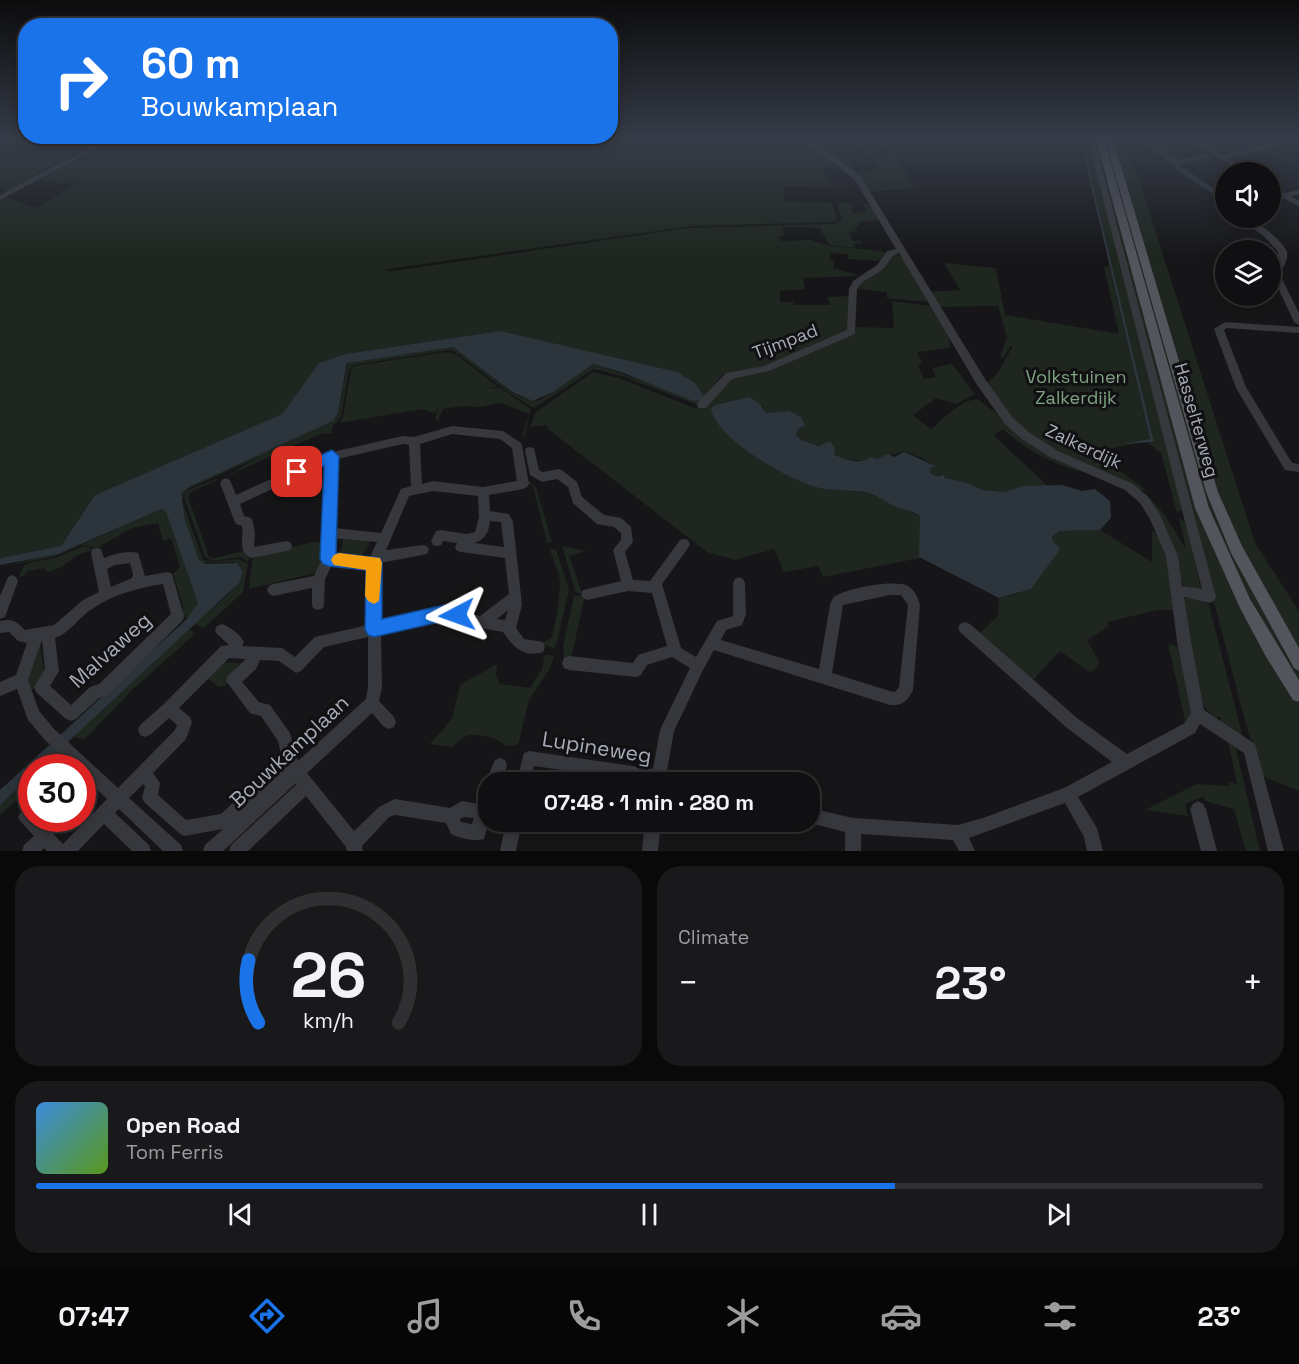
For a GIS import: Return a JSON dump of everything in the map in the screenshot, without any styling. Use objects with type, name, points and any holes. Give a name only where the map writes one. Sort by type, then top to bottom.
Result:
[{"type":"main road","name":"Hasselterweg","points":[[1111,179],[1202,508],[1251,618],[1299,694]]},
{"type":"main road","name":"Hasselterweg","points":[[1121,179],[1212,492],[1246,570],[1299,663]]},
{"type":"street","points":[[0,198],[36,179]]},
{"type":"street","name":"Zalkerdijk","points":[[858,179],[981,382],[1015,428],[1054,454],[1117,481],[1144,500],[1167,541],[1198,714]]},
{"type":"street","points":[[1101,179],[1174,467],[1210,597],[1176,590]]},
{"type":"street","points":[[1281,196],[1299,192]]},
{"type":"street","points":[[1281,193],[1299,204]]},
{"type":"street","points":[[1256,228],[1282,250],[1284,255],[1276,275],[1299,322]]},
{"type":"street","name":"Tijmpad","points":[[702,405],[729,376],[766,369],[847,335],[853,329],[853,289],[856,283],[878,269],[890,252],[900,250]]},
{"type":"street","points":[[1299,330],[1225,325],[1219,329],[1243,392],[1288,467],[1299,468]]},
{"type":"street","points":[[233,502],[332,456],[403,440],[414,441],[453,430],[503,435],[517,446],[523,484],[483,492],[433,486],[417,489],[404,495],[375,560]]},
{"type":"street","points":[[414,441],[417,489]]},
{"type":"street","points":[[530,451],[534,472],[542,477],[559,474],[573,485],[577,500],[601,520],[617,522],[627,531],[627,542],[619,550],[628,585]]},
{"type":"street","points":[[318,604],[319,581],[328,559],[332,456]]},
{"type":"street","points":[[225,483],[240,520],[246,522],[249,530],[248,549],[251,553],[286,546]]},
{"type":"street","points":[[437,541],[440,535],[474,539],[479,536],[486,516],[483,492]]},
{"type":"street","points":[[486,516],[506,519],[508,553],[516,605],[509,630],[516,642],[538,647]]},
{"type":"street","points":[[329,532],[384,538]]},
{"type":"street","points":[[654,586],[684,544]]},
{"type":"street","points":[[461,547],[508,553]]},
{"type":"street","points":[[328,559],[375,560],[423,550]]},
{"type":"street","points":[[96,553],[106,595]]},
{"type":"street","name":"Malvaweg","points":[[100,566],[114,560],[134,557],[139,574],[137,583]]},
{"type":"street","name":"Bouwkamplaan","points":[[143,773],[153,783],[150,798],[184,828],[225,821],[372,703],[375,687],[375,560]]},
{"type":"street","name":"Malvaweg","points":[[168,578],[178,616],[158,639],[104,690],[95,692],[71,714],[41,687],[52,671],[42,634],[57,631],[87,604],[106,595],[137,583],[168,578]]},
{"type":"street","points":[[0,613],[12,581]]},
{"type":"street","points":[[273,591],[319,581]]},
{"type":"street","points":[[660,772],[667,730],[698,665],[722,624],[737,621],[741,614],[739,583]]},
{"type":"street","points":[[587,594],[628,585],[654,586]]},
{"type":"street","points":[[654,586],[677,654],[698,665]]},
{"type":"street","points":[[711,643],[824,678],[890,698],[902,697],[906,690],[914,606],[909,595],[902,590],[891,589],[839,602],[836,605],[824,678]]},
{"type":"street","points":[[482,622],[515,597]]},
{"type":"street","points":[[230,652],[282,655],[296,666],[320,642],[444,613],[510,627]]},
{"type":"street","points":[[0,627],[10,625],[23,638],[42,634]]},
{"type":"street","points":[[965,628],[1072,723],[1126,763]]},
{"type":"street","points":[[145,730],[230,652],[237,642],[222,630]]},
{"type":"street","points":[[0,689],[21,680],[42,634]]},
{"type":"street","points":[[569,663],[636,670],[643,660],[675,650]]},
{"type":"street","points":[[256,653],[251,664],[233,681],[255,708],[265,710],[285,738],[294,766],[354,847],[384,812],[395,807],[451,816],[456,829],[478,832]]},
{"type":"street","points":[[21,680],[33,715],[50,735],[175,851]]},
{"type":"street","points":[[372,703],[389,722]]},
{"type":"street","points":[[68,851],[184,730],[185,722],[169,709]]},
{"type":"street","points":[[820,818],[853,825],[958,832],[983,826],[1068,794],[1190,728],[1198,714],[1250,749],[1276,851]]},
{"type":"street","name":"Lupineweg","points":[[526,772],[529,758],[612,772]]},
{"type":"street","points":[[498,772],[500,765]]},
{"type":"street","name":"Bouwkamplaan","points":[[211,851],[294,766]]},
{"type":"street","name":"Bouwkamplaan","points":[[237,851],[307,786]]},
{"type":"street","points":[[1068,794],[1091,834],[1095,851]]},
{"type":"street","points":[[1198,809],[1209,851]]},
{"type":"street","points":[[104,813],[143,851]]},
{"type":"street","points":[[853,825],[853,851]]},
{"type":"street","points":[[40,832],[58,851]]},
{"type":"street","points":[[508,851],[512,832]]},
{"type":"street","points":[[650,851],[652,832]]},
{"type":"street","points":[[958,832],[967,851]]},
{"type":"street","points":[[30,851],[44,837]]},
{"type":"green space","points":[[0,179],[27,179],[19,183],[34,179],[8,192],[0,188]]},
{"type":"green space","points":[[39,179],[827,179],[830,185],[853,187],[783,186],[784,201],[832,203],[837,219],[833,222],[692,226],[382,270],[392,271],[689,228],[834,224],[842,220],[837,203],[851,203],[853,207],[850,208],[853,214],[866,211],[863,204],[872,205],[881,220],[858,222],[860,226],[855,227],[857,231],[849,232],[853,241],[860,240],[862,244],[854,243],[855,248],[829,245],[820,228],[783,227],[784,236],[779,236],[780,241],[811,240],[829,246],[882,251],[886,254],[878,261],[848,259],[848,254],[830,253],[830,260],[835,261],[833,268],[861,276],[803,278],[805,289],[780,291],[780,302],[793,302],[794,305],[830,305],[828,297],[849,296],[849,331],[765,366],[722,375],[698,405],[622,376],[594,369],[534,408],[509,393],[450,350],[353,365],[349,370],[341,417],[332,427],[332,433],[320,434],[225,477],[259,457],[188,489],[182,500],[203,560],[212,562],[239,559],[248,564],[243,592],[204,628],[194,624],[231,591],[241,577],[242,570],[234,562],[201,563],[190,539],[184,518],[181,493],[189,487],[333,421],[338,413],[348,362],[453,347],[511,392],[523,398],[539,401],[593,364],[655,385],[704,396],[685,376],[500,331],[345,354],[319,363],[282,414],[95,495],[61,546],[0,558],[0,200],[6,197],[36,208],[81,181],[62,183]]},
{"type":"green space","points":[[856,179],[909,179],[914,188],[869,192]]},
{"type":"green space","points":[[1091,179],[1099,179],[1183,509],[1177,513],[1161,453],[1148,443],[1154,442]]},
{"type":"green space","points":[[1103,179],[1108,179],[1184,462],[1214,550],[1235,596],[1299,704],[1299,791],[1262,776],[1248,732]]},
{"type":"green space","points":[[1114,179],[1118,179],[1197,456],[1273,629],[1299,671],[1299,680],[1242,592],[1210,518]]},
{"type":"green space","points":[[1124,179],[1139,179],[1255,543],[1299,611],[1299,655],[1229,523],[1206,460]]},
{"type":"green space","points":[[896,253],[902,257],[928,302],[887,298],[887,292],[856,289],[891,254]]},
{"type":"green space","name":"Volkstuinen Zalkerdijk","points":[[944,263],[996,268],[1005,315],[1119,334],[1104,267],[1109,265],[1150,440],[1081,455],[1118,469],[1145,489],[1140,493],[1067,459],[1018,428],[987,383],[997,374],[1013,346],[1010,346],[1003,358],[1000,357],[1007,337],[998,306],[938,307],[928,292],[960,290]]},
{"type":"green space","points":[[892,301],[930,306],[949,336],[950,348],[917,352],[922,363],[918,365],[924,379],[936,377],[932,368],[952,364],[975,394],[956,404],[936,398],[913,415],[931,429],[960,405],[979,400],[1041,449],[1087,473],[1063,466],[1042,456],[1003,429],[993,435],[1048,486],[1023,486],[1004,492],[983,490],[967,483],[952,482],[940,474],[935,476],[930,473],[929,467],[935,466],[923,458],[904,452],[866,461],[845,459],[834,454],[825,444],[813,444],[802,439],[796,434],[799,428],[766,413],[762,406],[749,397],[715,405],[764,461],[796,479],[818,488],[868,493],[920,516],[920,558],[823,577],[818,566],[784,572],[774,549],[735,560],[707,552],[548,429],[546,425],[530,427],[536,412],[593,372],[619,378],[694,408],[700,408],[728,378],[765,372],[855,332],[856,327],[894,328]]},
{"type":"green space","points":[[446,352],[457,355],[498,387],[485,388],[500,388],[531,409],[524,438],[522,436],[529,414],[501,403],[443,409],[438,421],[435,419],[439,407],[435,413],[422,409],[339,423],[343,417],[351,370],[354,366]]},
{"type":"green space","points":[[219,479],[191,492],[188,497],[209,557],[214,558],[245,551],[249,556],[248,562],[240,557],[214,561],[205,557],[184,497],[188,490]]},
{"type":"green space","points":[[529,481],[536,487],[552,542],[547,543],[533,486],[526,482]]},
{"type":"green space","points":[[1145,493],[1164,514],[1186,549],[1179,518],[1187,524],[1201,589],[1185,587],[1182,583],[1141,495]]},
{"type":"green space","points":[[162,509],[166,512],[198,602],[195,611],[187,619],[181,610],[184,609],[173,574],[180,567],[171,538],[163,541],[158,523],[132,528],[97,548],[83,545],[53,557],[0,567],[67,551]]},
{"type":"green space","points":[[1100,530],[1152,562],[1152,531],[1159,536],[1167,554],[1174,610],[1158,610],[1107,622],[1109,626],[1087,640],[1099,662],[1094,671],[1089,672],[1060,651],[1031,682],[978,635],[998,616],[999,598],[1021,592],[1038,578],[1048,560],[1052,537],[1060,531]]},
{"type":"green space","points":[[338,536],[371,540],[362,556],[335,554],[342,550],[343,539],[338,539]]},
{"type":"green space","points":[[318,541],[321,543],[320,566],[315,573],[249,589],[253,556]]},
{"type":"green space","points":[[84,546],[95,549],[80,554],[55,570],[46,572],[45,568],[27,571],[24,576],[19,577],[23,567],[28,563],[55,558]]},
{"type":"green space","points":[[562,546],[586,551],[569,556],[582,593],[576,593]]},
{"type":"green space","points":[[556,549],[569,590],[556,646],[553,648],[541,644],[552,637],[557,610],[560,580],[550,550]]},
{"type":"green space","points":[[585,595],[571,659],[564,660],[563,646],[574,596]]},
{"type":"green space","points":[[1183,599],[1204,600],[1209,605],[1243,738],[1219,722],[1221,718],[1218,716],[1216,720],[1202,704]]},
{"type":"green space","points":[[190,628],[194,635],[133,689],[85,739],[73,737]]},
{"type":"green space","points":[[1168,643],[1181,648],[1192,711],[1186,724],[1183,723],[1185,720]]},
{"type":"green space","points":[[40,645],[45,676],[30,692],[28,680]]},
{"type":"green space","points":[[545,654],[554,656],[550,668],[529,700],[518,745],[505,746],[498,740],[473,735],[464,737],[452,747],[430,744],[452,719],[460,685],[497,664],[496,675],[500,684],[530,688],[542,669]]},
{"type":"green space","points":[[221,662],[249,664],[225,686],[219,687],[206,677]]},
{"type":"green space","points":[[1228,740],[1235,744],[1260,851],[1246,851],[1234,809],[1205,801],[1204,796],[1185,804],[1188,816],[1145,810],[1197,784],[1229,786],[1229,782],[1237,784]]},
{"type":"green space","points":[[18,788],[18,799],[0,815],[0,805]]},
{"type":"shaded area","points":[[1089,179],[1091,179],[1154,442],[1124,444],[1150,439]]},
{"type":"shaded area","points":[[1191,179],[1199,179],[1215,189],[1215,194]]},
{"type":"shaded area","points":[[500,331],[677,372],[694,382],[704,396],[700,400],[693,401],[621,372],[593,364],[553,392],[533,401],[512,392],[453,347],[347,363],[338,413],[333,421],[189,487],[181,493],[185,520],[199,560],[205,564],[237,563],[243,572],[239,583],[55,754],[39,754],[187,619],[198,603],[166,512],[162,509],[58,554],[0,565],[0,558],[61,546],[95,495],[282,414],[319,363],[345,354]]},
{"type":"shaded area","points":[[749,397],[759,403],[766,413],[789,411],[801,417],[805,426],[799,428],[796,434],[801,440],[819,446],[830,441],[835,448],[834,454],[843,458],[862,461],[871,457],[877,459],[888,454],[894,457],[904,452],[936,466],[930,468],[930,473],[935,476],[944,475],[945,478],[967,483],[983,490],[1004,492],[1023,486],[1062,485],[1082,491],[1095,489],[1110,501],[1111,518],[1100,530],[1060,531],[1052,537],[1053,542],[1060,547],[1058,552],[1031,589],[999,598],[919,557],[920,516],[917,514],[865,492],[825,489],[806,484],[773,468],[740,445],[716,421],[711,409],[715,405]]},
{"type":"shaded area","points":[[18,774],[18,788],[0,805],[0,790]]},
{"type":"slow traffic","points":[[339,560],[374,563],[374,596]]},
{"type":"route","points":[[297,472],[332,456],[328,559],[374,563],[374,629],[444,613],[457,615]]}]
